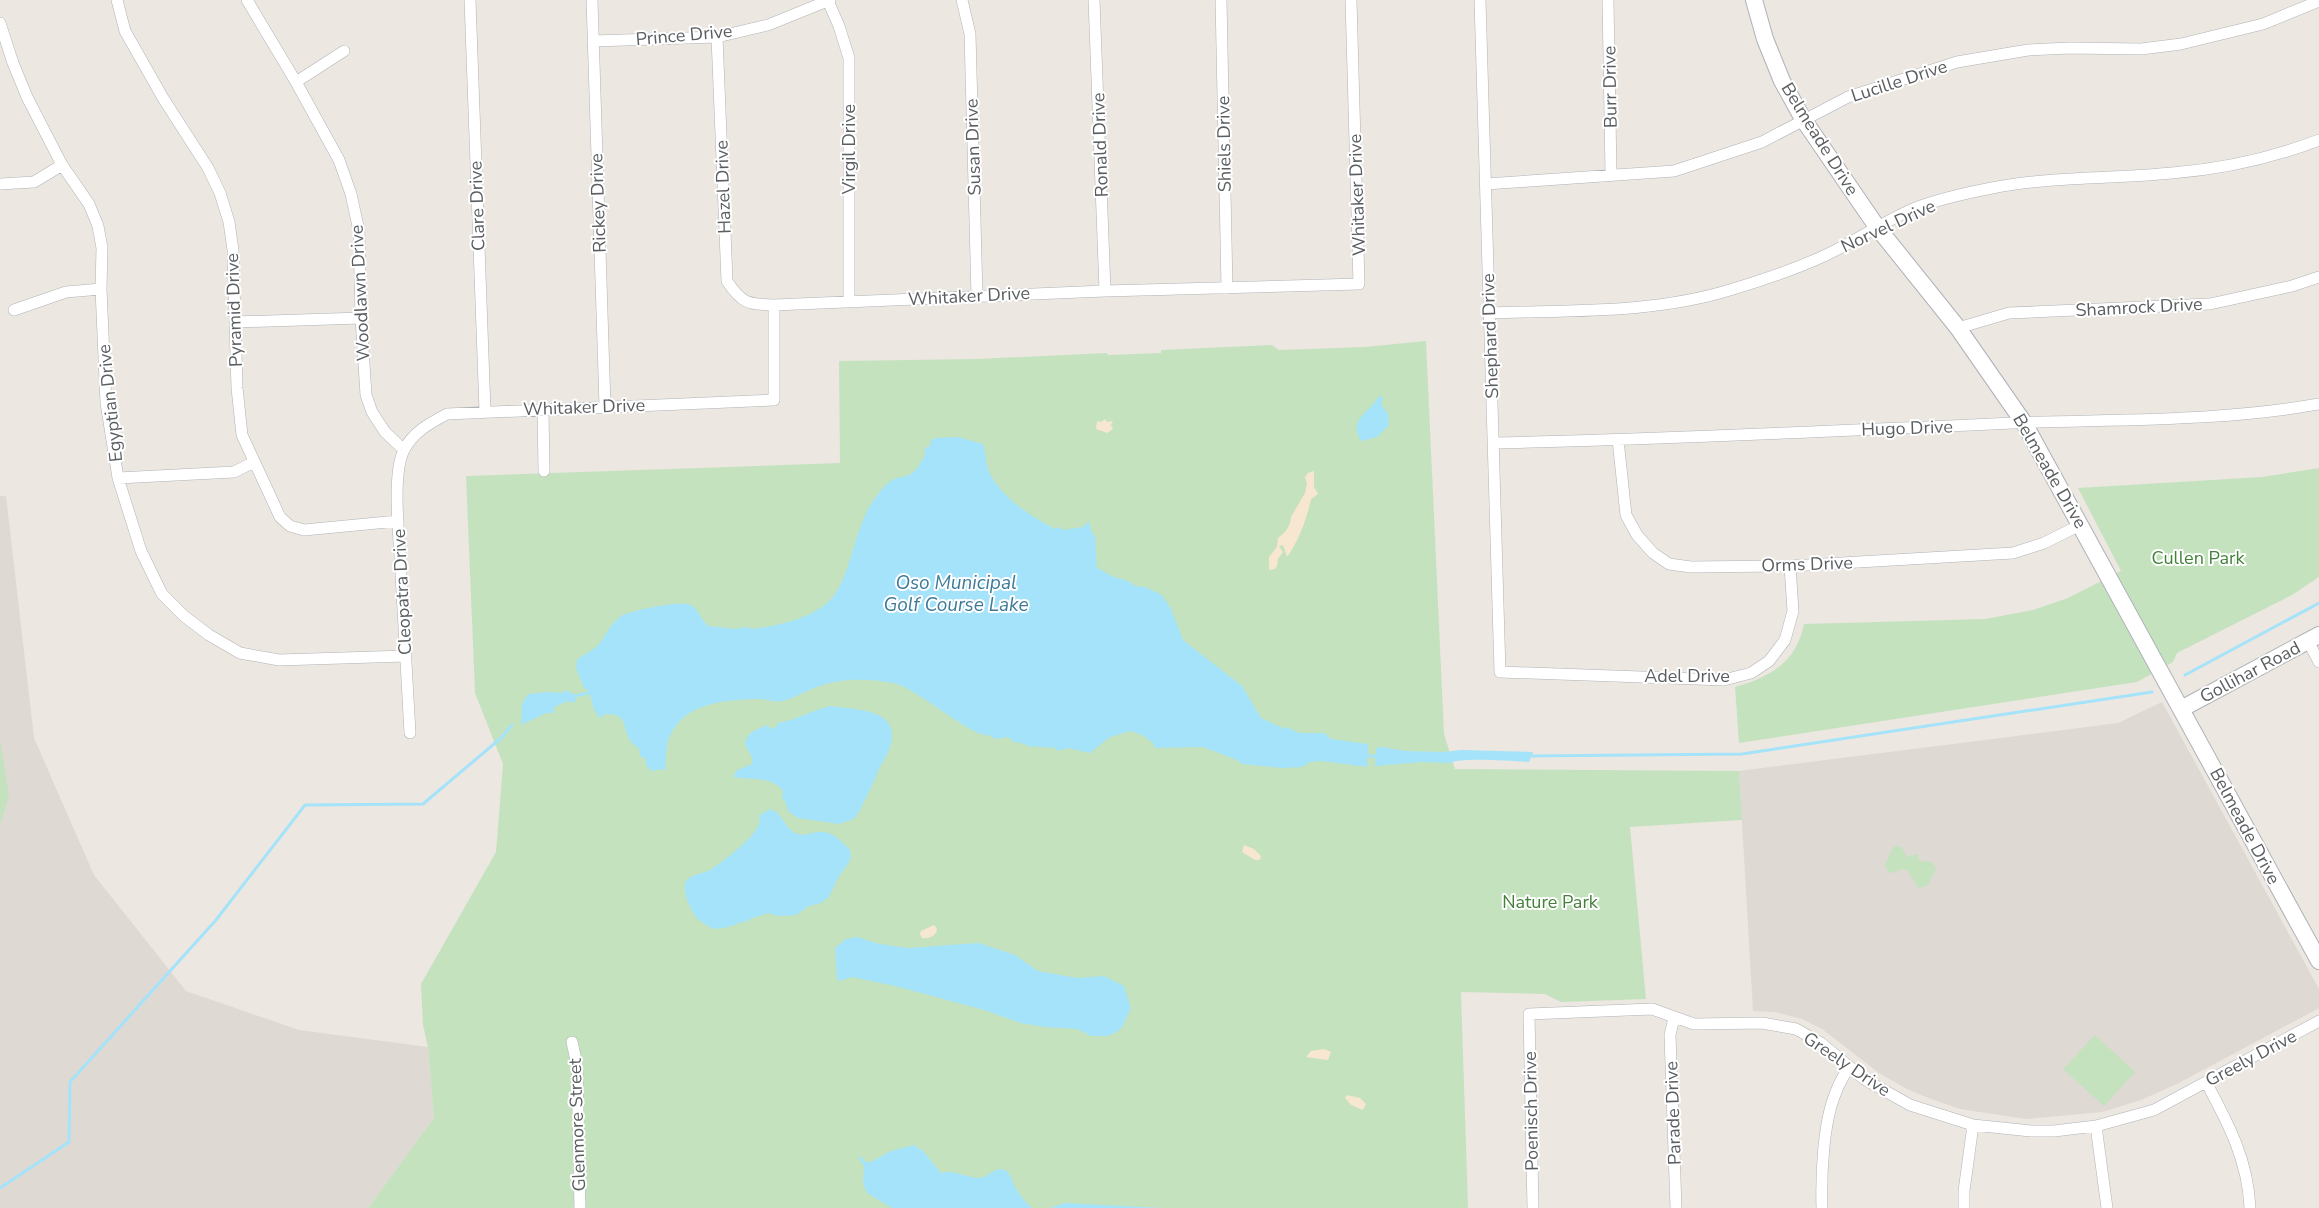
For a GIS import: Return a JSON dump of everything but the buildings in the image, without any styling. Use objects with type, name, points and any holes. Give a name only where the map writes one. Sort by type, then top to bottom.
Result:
[{"type":"street","name":"Pyramid Drive","points":[[117,0],[129,39],[163,98],[208,168],[220,193],[229,222],[233,250],[237,388],[242,434],[280,516],[290,526],[304,530],[398,521]]},
{"type":"street","name":"Woodlawn Drive","points":[[247,0],[296,82],[339,160],[351,194],[360,230],[361,318],[366,395],[372,412],[385,432],[404,450]]},
{"type":"street","name":"Clare Drive","points":[[470,0],[485,411]]},
{"type":"street","name":"Rickey Drive","points":[[592,0],[605,406]]},
{"type":"street","name":"Prince Drive","points":[[593,42],[717,36],[768,25],[829,0]]},
{"type":"street","name":"Virgil Drive","points":[[829,0],[849,58],[849,302]]},
{"type":"street","name":"Susan Drive","points":[[962,0],[970,34],[977,296]]},
{"type":"street","name":"Ronald Drive","points":[[1094,0],[1105,290]]},
{"type":"street","name":"Shiels Drive","points":[[1221,0],[1227,288]]},
{"type":"street","name":"Whitaker Drive","points":[[404,450],[414,436],[427,424],[447,414],[774,400],[774,305],[1105,290],[1359,284],[1351,0]]},
{"type":"street","name":"Shephard Drive","points":[[1480,0],[1500,672]]},
{"type":"street","name":"Burr Drive","points":[[1608,0],[1611,174]]},
{"type":"street","name":"Belmeade Drive","points":[[1754,0],[1765,39],[1775,64],[1803,119],[1877,227],[1958,328],[2024,423],[2319,962]]},
{"type":"street","name":"Lucille Drive","points":[[1486,184],[1674,171],[1762,142],[1848,97],[1957,62],[2028,50],[2070,48],[2141,50],[2181,44],[2263,24],[2319,1]]},
{"type":"street","name":"Egyptian Drive","points":[[0,22],[13,63],[27,97],[62,164],[89,204],[98,226],[102,248],[101,289],[106,403],[118,478],[141,550],[162,594],[184,616],[209,635],[240,653],[279,660],[406,656]]},
{"type":"street","name":"Hazel Drive","points":[[717,36],[727,281],[736,294],[750,304],[774,305]]},
{"type":"street","points":[[296,82],[344,51]]},
{"type":"street","name":"Norvel Drive","points":[[1489,313],[1641,308],[1685,302],[1733,289],[1826,255],[1915,209],[1992,188],[2079,177],[2127,176],[2190,171],[2258,160],[2319,140]]},
{"type":"street","points":[[0,184],[34,182],[62,164]]},
{"type":"street","name":"Shamrock Drive","points":[[1958,328],[2009,313],[2210,304],[2292,286],[2319,277]]},
{"type":"street","points":[[14,310],[66,292],[101,289]]},
{"type":"street","points":[[236,322],[361,318]]},
{"type":"street","name":"Hugo Drive","points":[[1494,443],[2206,418],[2286,410],[2319,404]]},
{"type":"street","points":[[543,410],[544,471]]},
{"type":"street","name":"Orms Drive","points":[[1618,440],[1626,515],[1636,535],[1653,553],[1669,564],[1691,567],[1790,566],[2013,553],[2044,543],[2080,525]]},
{"type":"street","name":"Cleopatra Drive","points":[[404,450],[399,470],[398,521],[410,733]]},
{"type":"street","points":[[118,478],[234,472],[254,462]]},
{"type":"street","name":"Adel Drive","points":[[1500,672],[1724,680],[1751,672],[1769,661],[1785,640],[1793,611],[1790,566]]},
{"type":"street","points":[[2313,638],[2319,662]]},
{"type":"street","name":"Gollihar Road","points":[[2182,709],[2313,638]]},
{"type":"street","name":"Greely Drive","points":[[1528,1014],[1652,1009],[1694,1024],[1762,1023],[1796,1029],[1821,1044],[1864,1079],[1910,1105],[1973,1125],[2031,1131],[2054,1131],[2096,1126],[2154,1110],[2319,1022]]},
{"type":"street","name":"Poenisch Drive","points":[[1528,1014],[1533,1208]]},
{"type":"street","name":"Parade Drive","points":[[1674,1018],[1670,1035],[1676,1208]]},
{"type":"street","name":"Glenmore Street","points":[[572,1042],[577,1065],[580,1208]]},
{"type":"street","points":[[1822,1208],[1822,1170],[1827,1132],[1835,1093],[1849,1067]]},
{"type":"street","points":[[2206,1082],[2241,1154],[2246,1171],[2250,1208]]},
{"type":"street","points":[[1964,1208],[1964,1191],[1973,1125]]},
{"type":"street","points":[[2096,1126],[2107,1208]]},
{"type":"shaded area","points":[[0,496],[6,496],[34,738],[94,875],[186,991],[299,1030],[428,1047],[434,1118],[368,1208],[0,1208]]},
{"type":"shaded area","points":[[2162,702],[2319,989],[2319,1008],[2179,1083],[2141,1100],[2102,1112],[2026,1119],[1960,1109],[1931,1099],[1907,1089],[1879,1073],[1822,1029],[1802,1019],[1775,1012],[1753,1011],[1739,771],[2118,723]]},
{"type":"green space","name":"Nature Park","points":[[1426,341],[1444,734],[1455,769],[1739,771],[1742,820],[1630,827],[1646,999],[1561,1002],[1545,994],[1461,992],[1468,1208],[368,1208],[434,1118],[428,1047],[423,1025],[421,984],[496,852],[503,764],[475,693],[466,476],[840,463],[839,361],[977,359],[1107,353],[1108,355],[1161,353],[1161,350],[1272,345],[1279,350],[1365,347]]},
{"type":"green space","name":"Cullen Park","points":[[2319,468],[2319,577],[2292,595],[2177,653],[2173,662],[2137,682],[1739,743],[1735,687],[1770,673],[1780,666],[1795,649],[1804,624],[1985,619],[2033,610],[2068,598],[2121,571],[2078,488],[2262,477]]},
{"type":"green space","points":[[0,739],[9,795],[0,826]]},
{"type":"green space","points":[[1901,846],[1907,857],[1917,854],[1920,861],[1932,862],[1936,869],[1927,886],[1918,888],[1908,871],[1902,869],[1892,873],[1888,872],[1885,865],[1893,847]]},
{"type":"green space","points":[[2095,1035],[2135,1072],[2104,1106],[2063,1069]]},
{"type":"sand","points":[[1105,419],[1107,422],[1113,421],[1111,425],[1113,429],[1107,433],[1096,429],[1097,421],[1101,422]]},
{"type":"sand","points":[[1314,471],[1314,487],[1318,494],[1311,499],[1299,537],[1287,557],[1283,545],[1279,546],[1283,552],[1278,559],[1275,569],[1269,570],[1269,557],[1277,547],[1278,538],[1288,527],[1291,517],[1305,493],[1307,483],[1305,477],[1308,473]]},
{"type":"sand","points":[[1244,845],[1254,849],[1261,856],[1260,860],[1255,860],[1242,852]]},
{"type":"sand","points":[[934,925],[937,929],[935,934],[922,938],[921,931]]},
{"type":"sand","points":[[1324,1049],[1331,1052],[1328,1060],[1306,1057],[1311,1051]]},
{"type":"sand","points":[[1347,1095],[1360,1098],[1366,1104],[1363,1110],[1351,1105],[1345,1098]]},
{"type":"water","points":[[1379,396],[1383,397],[1381,404],[1388,414],[1389,425],[1377,437],[1361,441],[1357,433],[1358,422]]},
{"type":"water","name":"Oso Municipal Golf Course Lake","points":[[958,437],[983,444],[989,471],[996,483],[1018,506],[1036,518],[1055,529],[1059,527],[1063,530],[1083,527],[1089,521],[1091,531],[1095,536],[1097,568],[1135,586],[1145,587],[1162,595],[1171,609],[1183,640],[1242,686],[1261,718],[1299,733],[1324,733],[1331,739],[1368,744],[1367,767],[1322,761],[1310,762],[1302,767],[1282,768],[1242,764],[1237,760],[1203,747],[1155,748],[1153,743],[1142,735],[1131,731],[1110,737],[1090,753],[1068,748],[1057,751],[1056,748],[1026,746],[1026,744],[1014,742],[1008,737],[995,739],[989,735],[981,734],[958,722],[904,687],[893,683],[863,680],[833,682],[783,701],[744,700],[704,706],[682,719],[674,728],[667,744],[665,771],[662,769],[651,771],[646,765],[645,758],[640,756],[639,749],[627,735],[621,718],[612,714],[604,714],[601,719],[594,710],[589,691],[584,688],[576,668],[577,660],[597,646],[612,625],[623,615],[646,608],[686,604],[693,607],[708,626],[735,629],[748,627],[751,629],[772,626],[814,612],[831,599],[838,590],[861,525],[873,501],[882,490],[893,480],[913,473],[923,459],[925,448],[930,446],[931,440]]},
{"type":"water","points":[[564,690],[574,694],[576,701],[573,703],[568,701],[554,707],[554,713],[546,713],[521,725],[522,704],[528,694],[563,693]]},
{"type":"water","points":[[830,706],[858,709],[878,715],[886,720],[891,727],[892,740],[889,749],[854,819],[839,824],[798,818],[788,811],[782,798],[783,791],[779,786],[767,781],[733,777],[737,770],[752,764],[752,758],[745,744],[746,739],[753,731],[767,725],[771,729],[776,727],[778,723]]},
{"type":"water","points":[[1382,747],[1406,751],[1533,752],[1529,762],[1464,760],[1450,763],[1421,762],[1375,766],[1376,748]]},
{"type":"water","points":[[770,809],[777,813],[795,833],[804,835],[823,832],[836,837],[850,850],[851,857],[848,864],[839,876],[829,897],[821,903],[809,906],[796,915],[777,916],[769,913],[726,928],[712,928],[700,921],[693,913],[686,895],[685,884],[689,878],[710,870],[736,850],[755,831],[759,824],[760,815]]},
{"type":"water","points":[[857,937],[879,944],[908,948],[979,943],[1015,955],[1038,971],[1077,978],[1104,976],[1124,986],[1131,1008],[1122,1027],[1117,1032],[1107,1036],[1091,1036],[1077,1029],[1021,1023],[984,1010],[895,986],[852,977],[839,981],[837,978],[835,948],[846,939]]},
{"type":"water","points":[[914,1145],[923,1151],[941,1173],[951,1172],[979,1178],[998,1169],[1005,1170],[1009,1174],[1015,1188],[1032,1208],[892,1208],[867,1193],[863,1183],[864,1166],[858,1157],[860,1156],[866,1162],[871,1162],[891,1151]]},
{"type":"water","points":[[1065,1203],[1161,1208],[1050,1208]]},
{"type":"waterway","points":[[2185,675],[2319,603]]},
{"type":"waterway","points":[[571,697],[592,692]]},
{"type":"waterway","points":[[1527,756],[1742,754],[2152,692]]},
{"type":"waterway","points":[[0,1188],[69,1142],[70,1082],[216,920],[305,805],[423,804],[501,738],[512,725]]},
{"type":"waterway","points":[[1365,755],[1379,757]]}]
